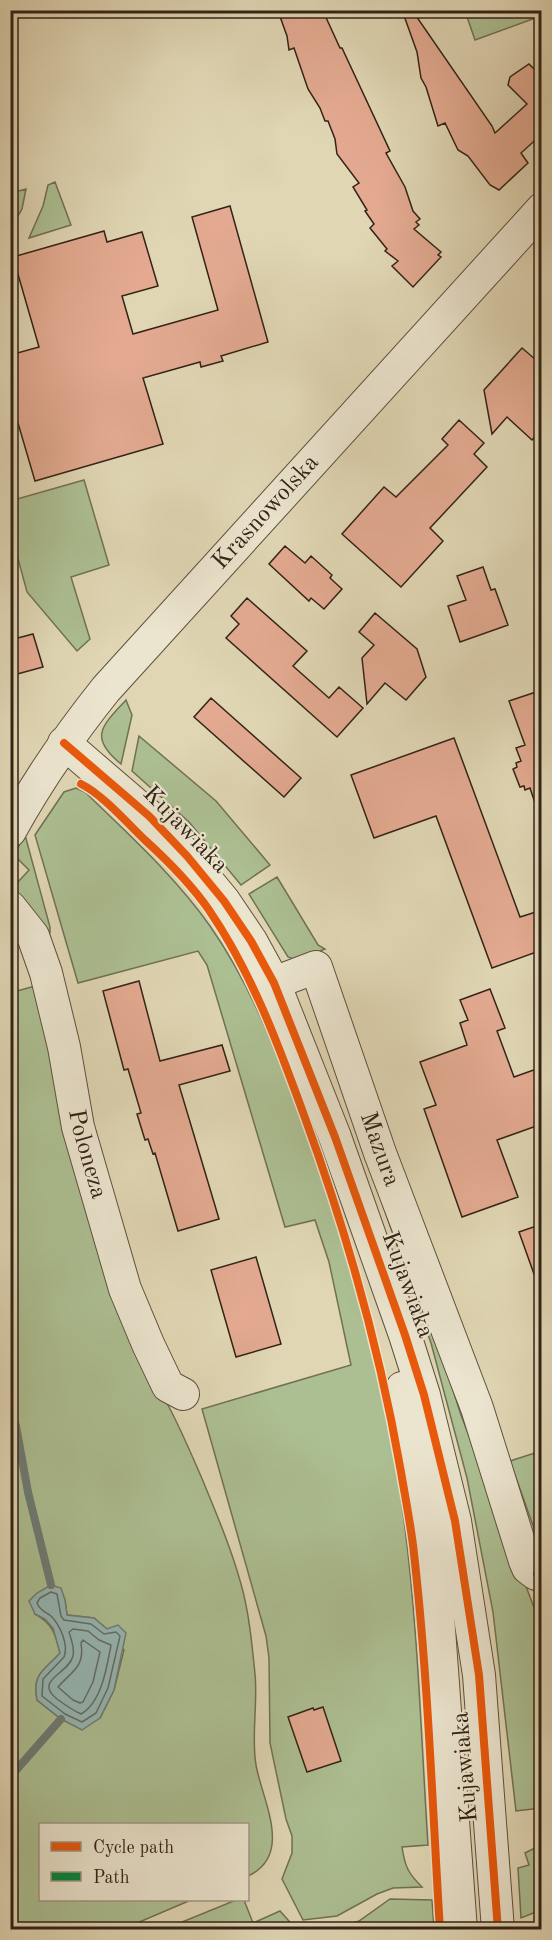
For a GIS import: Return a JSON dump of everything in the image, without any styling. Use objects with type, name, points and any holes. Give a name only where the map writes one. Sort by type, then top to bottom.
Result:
[{"type":"street","name":"Krasnowolska","points":[[10,831],[21,787],[64,743],[106,689],[153,636],[225,560],[542,209]]},
{"type":"street","name":"Kujawiaka","points":[[64,743],[149,816],[188,856],[224,901],[251,941],[274,982],[335,1137],[424,1395],[455,1521],[479,1675],[498,1929]]},
{"type":"street","name":"Poloneza","points":[[10,907],[33,936],[44,966],[64,1047],[78,1127],[125,1289],[168,1386],[183,1394]]},
{"type":"street","name":"Mazura","points":[[274,982],[316,967],[380,1153],[477,1408],[525,1562],[528,1568],[536,1574]]},
{"type":"street","name":"Kujawiaka","points":[[364,1222],[403,1392],[430,1540],[441,1647],[461,1929]]},
{"type":"green space","points":[[465,11],[541,11],[541,16],[475,40]]},
{"type":"green space","points":[[55,182],[71,225],[29,238],[43,206],[48,185]]},
{"type":"green space","points":[[26,189],[22,209],[11,228],[11,193]]},
{"type":"green space","points":[[84,480],[109,565],[71,577],[90,639],[77,651],[27,592],[11,533],[10,501]]},
{"type":"green space","points":[[126,700],[132,715],[121,764],[104,746],[102,732],[110,717]]},
{"type":"green space","points":[[139,736],[216,801],[270,865],[241,885],[189,822],[132,771]]},
{"type":"green space","points":[[76,788],[85,792],[182,890],[225,949],[252,998],[295,1101],[321,1174],[365,1320],[377,1370],[397,1470],[409,1560],[428,1845],[402,1847],[408,1869],[422,1887],[393,1888],[337,1916],[303,1920],[282,1879],[292,1853],[292,1836],[286,1819],[270,1743],[269,1658],[266,1636],[202,1409],[351,1365],[329,1262],[315,1220],[285,1227],[207,965],[198,951],[78,983],[35,835],[64,792]]},
{"type":"green space","points":[[25,835],[50,927],[50,933],[44,935],[24,902],[11,889],[10,875],[18,882],[29,870],[14,855]]},
{"type":"green space","points":[[277,877],[318,945],[325,949],[296,960],[288,957],[249,894]]},
{"type":"green space","points":[[42,984],[162,1394],[189,1448],[213,1506],[244,1595],[256,1685],[254,1731],[256,1765],[268,1810],[272,1841],[270,1855],[262,1867],[249,1875],[249,1823],[39,1823],[39,1901],[189,1901],[123,1929],[11,1930],[10,993]],"holes":[[[65,1600],[67,1615],[94,1618],[107,1629],[124,1650],[114,1690],[100,1718],[61,1719],[37,1700],[38,1678],[60,1653],[52,1630],[46,1621],[35,1614]]]},
{"type":"green space","points":[[373,1177],[387,1185],[461,1415],[541,1626],[541,1808],[516,1811],[493,1612],[467,1478],[431,1343]]},
{"type":"green space","points":[[541,1451],[541,1548],[510,1461]]},
{"type":"green space","points":[[541,1841],[541,1910],[521,1918],[518,1868],[529,1865],[525,1853],[537,1847]]},
{"type":"green space","points":[[390,1899],[432,1900],[434,1929],[336,1929],[359,1921]]},
{"type":"green space","points":[[234,1901],[244,1901],[253,1923],[280,1911],[296,1929],[165,1929]]},
{"type":"water","points":[[51,1585],[61,1588],[67,1615],[94,1618],[107,1629],[118,1625],[126,1633],[114,1690],[100,1718],[82,1730],[61,1719],[37,1700],[38,1678],[60,1653],[53,1628],[45,1619],[35,1614],[29,1601]]},
{"type":"building","points":[[402,10],[412,10],[495,133],[527,104],[508,85],[510,77],[529,64],[542,77],[542,134],[521,153],[528,163],[499,190],[490,185],[468,156],[458,150],[445,123],[438,126],[421,78],[417,52]]},
{"type":"building","points":[[278,11],[323,11],[342,48],[390,151],[386,153],[405,187],[413,211],[420,219],[416,222],[419,225],[414,229],[441,252],[438,255],[441,257],[413,287],[392,266],[398,261],[385,251],[387,249],[370,228],[374,224],[353,187],[359,183],[337,154],[335,139],[328,121],[325,121],[308,89],[294,48],[289,50],[287,36]]},
{"type":"building","points":[[230,206],[268,342],[221,356],[223,361],[201,367],[200,362],[143,378],[163,444],[35,481],[10,396],[10,355],[39,347],[13,257],[104,231],[107,242],[142,232],[158,286],[122,296],[133,334],[218,310],[192,217]]},
{"type":"building","points":[[522,348],[542,365],[542,429],[532,440],[507,417],[492,434],[484,390]]},
{"type":"building","points":[[459,420],[484,443],[474,454],[487,467],[430,528],[443,541],[401,587],[342,534],[384,487],[396,497],[448,445],[442,439]]},
{"type":"building","points":[[285,546],[305,563],[311,556],[332,575],[330,578],[342,589],[324,609],[311,598],[309,601],[269,564]]},
{"type":"building","points":[[483,567],[491,590],[495,589],[508,625],[460,642],[448,606],[466,600],[457,576]]},
{"type":"building","points":[[247,598],[307,651],[293,666],[329,698],[339,687],[363,708],[337,737],[226,638],[239,624],[231,616]]},
{"type":"building","points":[[375,613],[417,649],[426,677],[406,700],[385,683],[367,704],[362,658],[374,645],[359,632]]},
{"type":"building","points":[[33,634],[43,667],[10,676],[10,640]]},
{"type":"building","points":[[536,692],[542,706],[542,811],[538,812],[530,788],[525,790],[524,786],[520,787],[513,769],[517,767],[516,763],[521,761],[516,748],[525,745],[509,701]]},
{"type":"building","points":[[211,698],[301,778],[284,797],[194,717]]},
{"type":"building","points":[[454,738],[520,917],[542,910],[542,950],[492,968],[436,816],[374,838],[351,775]]},
{"type":"building","points":[[139,981],[160,1061],[222,1045],[230,1071],[179,1085],[219,1219],[178,1231],[155,1153],[153,1154],[148,1139],[145,1140],[137,1114],[141,1113],[128,1069],[124,1070],[103,991]]},
{"type":"building","points":[[490,989],[505,1028],[497,1031],[514,1077],[542,1067],[542,1124],[497,1140],[518,1197],[462,1217],[424,1109],[436,1105],[420,1062],[467,1045],[460,1023],[468,1020],[460,1000]]},
{"type":"building","points":[[542,1224],[542,1287],[539,1288],[519,1232]]},
{"type":"building","points":[[256,1257],[281,1344],[236,1357],[211,1270]]},
{"type":"building","points":[[323,1707],[341,1761],[307,1772],[288,1717]]},
{"type":"waterway","points":[[10,1415],[16,1426],[28,1492],[51,1585]]},
{"type":"waterway","points":[[10,1777],[61,1719]]},
{"type":"marked path","points":[[542,1573],[536,1574],[542,1590]]},
{"type":"cycle path","points":[[64,743],[149,816],[187,856],[224,901],[251,941],[274,983],[335,1137],[424,1395],[455,1521],[479,1675],[498,1930]]},
{"type":"cycle path","points":[[81,784],[106,802],[163,857],[202,900],[224,934],[275,1037],[335,1205],[361,1293],[383,1382],[412,1536],[426,1689],[440,1930]]}]
